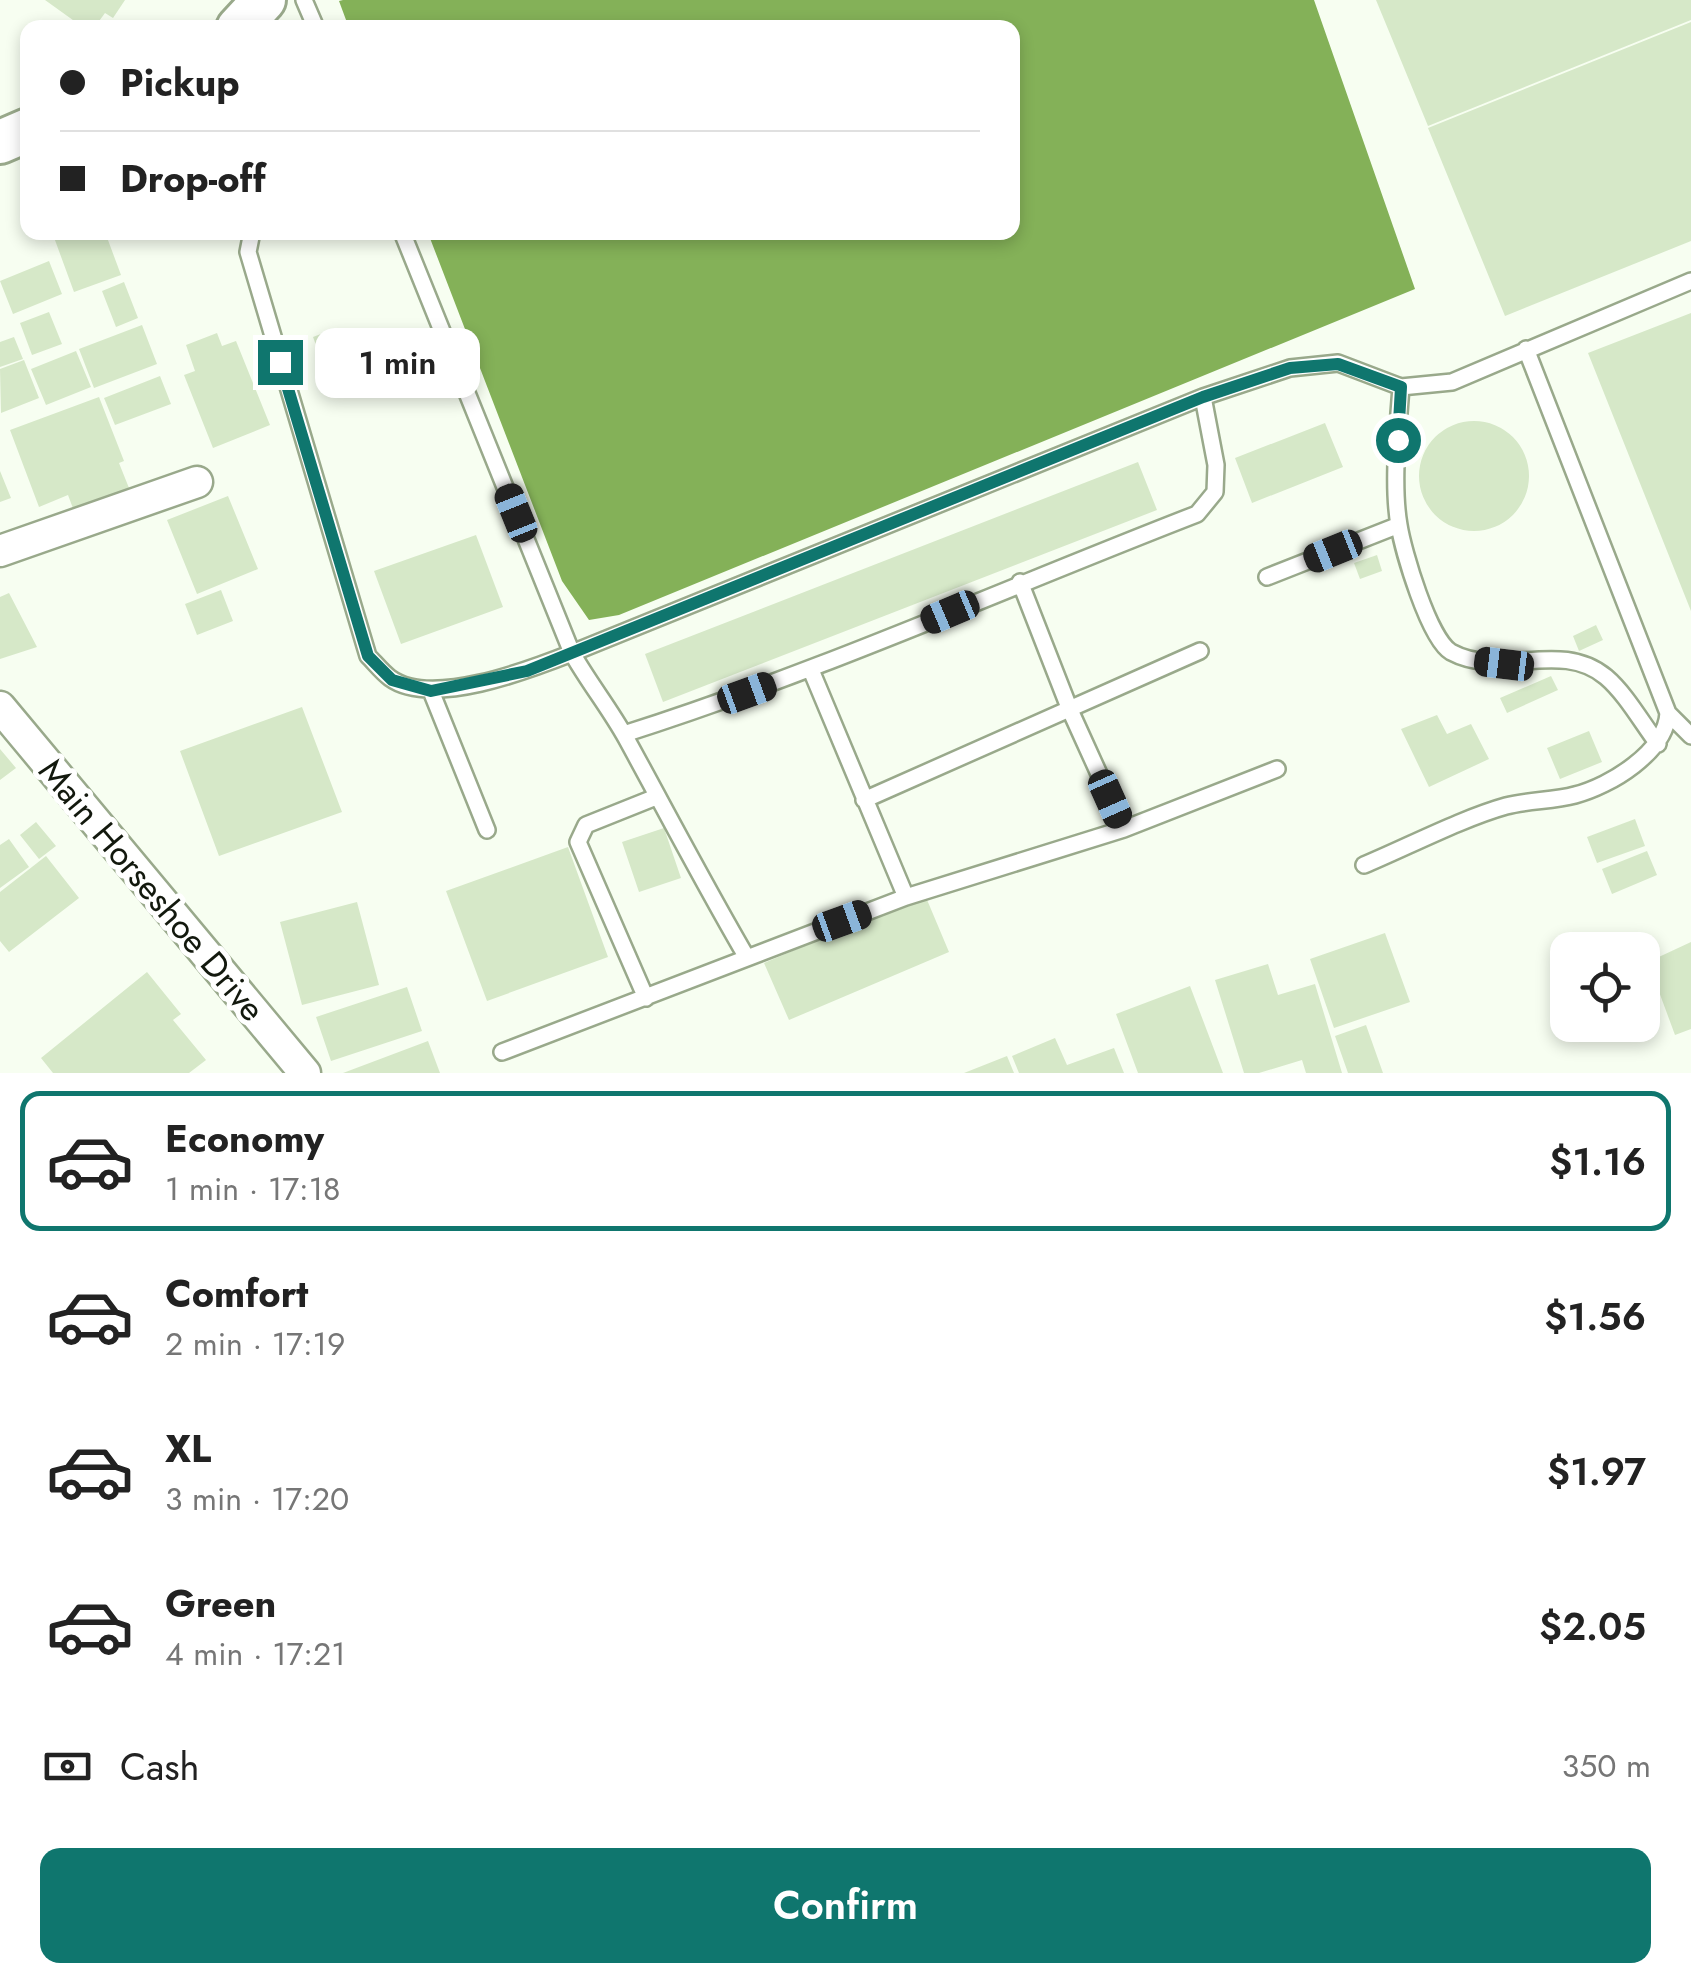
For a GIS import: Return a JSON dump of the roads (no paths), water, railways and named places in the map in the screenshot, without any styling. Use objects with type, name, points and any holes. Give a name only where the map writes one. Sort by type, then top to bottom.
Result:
[{"type":"main road","points":[[245,20],[264,0]]},
{"type":"street","points":[[0,550],[196,482]]},
{"type":"street","name":"Main Horseshoe Drive","points":[[0,707],[305,1073]]},
{"type":"lane","points":[[250,240],[248,252],[368,656],[392,680],[431,691],[527,671],[1203,397],[1290,368],[1338,364],[1401,387],[1452,382],[1691,282]]},
{"type":"lane","points":[[405,240],[572,654],[624,734],[746,956]]},
{"type":"lane","points":[[1526,349],[1668,713],[1691,736]]},
{"type":"lane","points":[[1401,387],[1399,524],[1427,617],[1447,650],[1475,661],[1504,664],[1571,658],[1606,677],[1658,744]]},
{"type":"lane","points":[[624,734],[811,670],[1020,582],[1197,514],[1215,492],[1216,465],[1203,397]]},
{"type":"lane","points":[[1267,577],[1399,524]]},
{"type":"lane","points":[[1020,582],[1070,710],[1124,829]]},
{"type":"lane","points":[[864,800],[1200,651]]},
{"type":"lane","points":[[811,670],[906,897]]},
{"type":"lane","points":[[431,691],[486,830]]},
{"type":"lane","points":[[1364,865],[1506,806],[1577,795],[1615,777],[1658,744],[1667,727],[1668,713]]},
{"type":"lane","points":[[502,1052],[906,897],[1124,829],[1276,769]]},
{"type":"lane","points":[[646,998],[578,842],[586,825],[656,797]]}]
